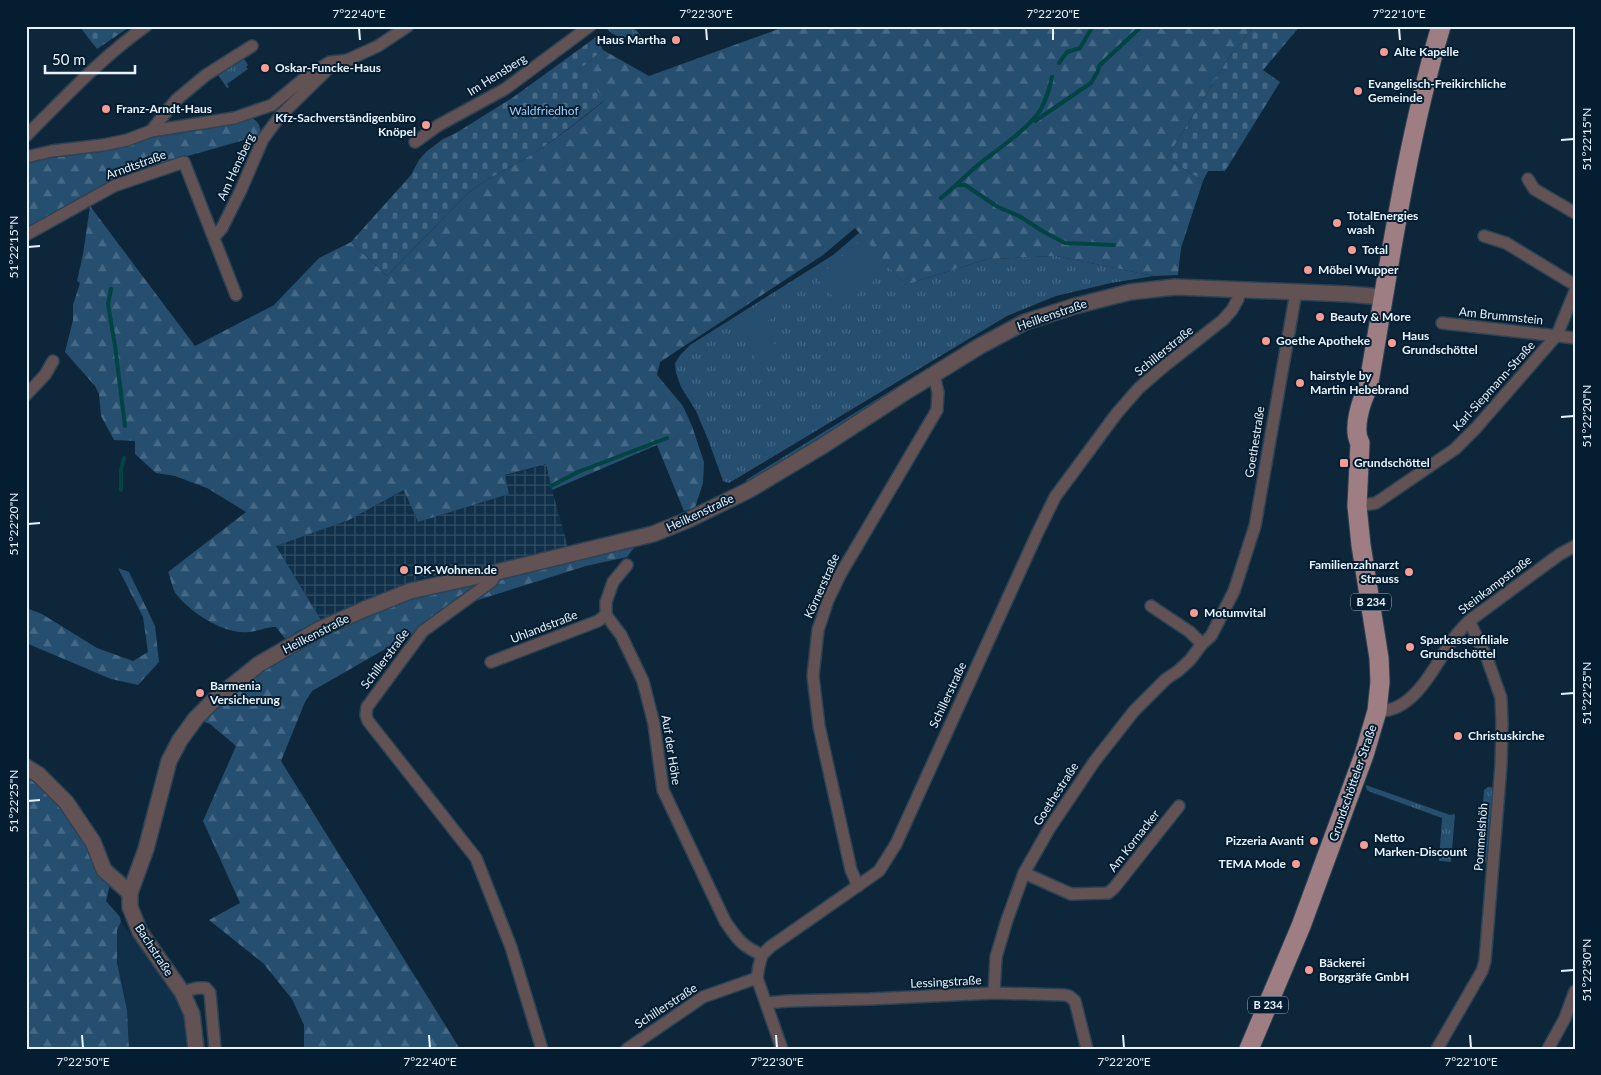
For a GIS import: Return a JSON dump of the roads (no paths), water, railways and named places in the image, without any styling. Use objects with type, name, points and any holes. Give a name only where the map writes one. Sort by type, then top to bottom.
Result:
[{"type":"main road","name":"Grundschötteler Straße","points":[[1249,1049],[1304,918],[1364,755],[1377,711],[1380,682],[1379,658],[1362,554],[1358,506],[1360,443],[1357,438],[1357,430],[1362,399],[1368,388],[1414,127],[1428,68],[1441,26]]},
{"type":"street","points":[[26,136],[92,70],[123,42],[146,26]]},
{"type":"street","name":"Am Hensberg","points":[[214,237],[222,228],[263,139],[298,97],[329,68],[378,46],[408,26]]},
{"type":"street","name":"Im Hensberg","points":[[415,142],[440,125],[505,89],[590,26]]},
{"type":"street","points":[[151,131],[176,100],[206,75],[252,46]]},
{"type":"street","points":[[26,157],[52,151],[111,144],[151,131],[234,118],[272,104],[306,77],[330,62],[350,60]]},
{"type":"street","name":"Arndtstraße","points":[[26,235],[114,186],[184,162],[236,294]]},
{"type":"street","points":[[1528,179],[1534,189],[1575,213]]},
{"type":"street","points":[[1484,236],[1506,243],[1575,286]]},
{"type":"street","name":"Heilkenstraße","points":[[130,893],[146,849],[169,761],[180,740],[196,718],[213,701],[259,664],[300,640],[365,609],[410,591],[653,534],[690,519],[749,490],[980,346],[1025,322],[1075,306],[1130,292],[1195,287],[1384,297]]},
{"type":"street","name":"Schillerstraße","points":[[762,955],[783,937],[879,871],[896,844],[1055,497],[1117,412],[1139,388],[1162,368],[1223,320],[1232,310],[1240,290]]},
{"type":"street","name":"Karl-Siepmann-Straße","points":[[1358,506],[1376,503],[1455,449],[1476,428],[1556,335],[1575,291]]},
{"type":"street","name":"Goethestraße","points":[[994,993],[996,957],[1007,920],[1024,873],[1049,829],[1094,762],[1134,711],[1166,679],[1190,660],[1202,644],[1211,636],[1234,592],[1255,526],[1296,292]]},
{"type":"street","name":"Am Brummstein","points":[[1442,323],[1556,335]]},
{"type":"street","points":[[1556,335],[1575,338]]},
{"type":"street","points":[[26,395],[45,375],[53,361]]},
{"type":"street","name":"Körnerstraße","points":[[858,886],[851,870],[819,726],[813,676],[818,630],[828,600],[840,574],[937,410],[938,393],[934,374]]},
{"type":"street","name":"Steinkampstraße","points":[[1377,711],[1390,710],[1397,707],[1416,692],[1434,671],[1459,631],[1560,554],[1575,546]]},
{"type":"street","points":[[606,616],[606,602],[613,582],[627,565]]},
{"type":"street","name":"Schillerstraße","points":[[497,572],[492,581],[423,631],[367,707],[366,715],[368,721],[476,858],[511,947],[542,1049]]},
{"type":"street","points":[[1151,606],[1190,632],[1202,644]]},
{"type":"street","name":"Uhlandstraße","points":[[490,662],[598,621],[606,616]]},
{"type":"street","name":"Auf der Höhe","points":[[606,616],[622,635],[643,681],[654,724],[662,790],[725,921],[744,946],[762,955]]},
{"type":"street","name":"Pommelshöh","points":[[1437,1049],[1482,971],[1485,961],[1501,765],[1501,698],[1482,645],[1470,621]]},
{"type":"street","points":[[26,767],[39,775],[66,802],[93,842],[104,870],[130,893]]},
{"type":"street","name":"Am Kornacker","points":[[1024,873],[1072,894],[1108,893],[1179,806]]},
{"type":"street","name":"Bachstraße","points":[[130,893],[130,908],[140,932],[182,992],[192,1014],[196,1049]]},
{"type":"street","points":[[762,955],[758,966],[757,978],[782,1049]]},
{"type":"street","name":"Schillerstraße","points":[[628,1049],[703,997],[757,978]]},
{"type":"street","points":[[182,992],[206,988],[210,993],[215,1049]]},
{"type":"street","points":[[1548,1049],[1565,1018],[1575,991]]},
{"type":"street","name":"Lessingstraße","points":[[767,1003],[994,993],[1069,996],[1075,1001],[1087,1049]]},
{"type":"waterway","points":[[1059,63],[1067,52],[1080,48],[1093,26]]},
{"type":"waterway","points":[[1035,121],[1091,83],[1099,66],[1142,26]]},
{"type":"waterway","points":[[941,198],[979,164],[1030,123],[1044,103],[1052,77]]},
{"type":"waterway","points":[[958,185],[965,185],[998,207],[1019,216],[1065,243],[1114,245]]},
{"type":"waterway","points":[[111,289],[108,304],[125,426]]},
{"type":"waterway","points":[[551,486],[578,472],[667,438]]},
{"type":"waterway","points":[[121,490],[121,470],[124,458]]},
{"type":"place","name":"Haus Martha","points":[[676,40]]},
{"type":"place","name":"Alte Kapelle","points":[[1384,52]]},
{"type":"place","name":"Oskar-Funcke-Haus","points":[[265,68]]},
{"type":"place","name":"Evangelisch-Freikirchliche Gemeinde","points":[[1358,91]]},
{"type":"place","name":"Franz-Arndt-Haus","points":[[106,109]]},
{"type":"place","name":"Kfz-Sachverständigenbüro Knöpel","points":[[426,125]]},
{"type":"place","name":"TotalEnergies wash","points":[[1337,223]]},
{"type":"place","name":"Total","points":[[1352,250]]},
{"type":"place","name":"Möbel Wupper","points":[[1308,270]]},
{"type":"place","name":"Beauty & More","points":[[1320,317]]},
{"type":"place","name":"Goethe Apotheke","points":[[1266,341]]},
{"type":"place","name":"Haus Grundschöttel","points":[[1392,343]]},
{"type":"place","name":"hairstyle by Martin Hebebrand","points":[[1300,383]]},
{"type":"place","name":"Grundschöttel","points":[[1344,463]]},
{"type":"place","name":"DK-Wohnen.de","points":[[404,570]]},
{"type":"place","name":"Familienzahnarzt Strauss","points":[[1409,572]]},
{"type":"place","name":"Motumvital","points":[[1194,613]]},
{"type":"place","name":"Sparkassenfiliale Grundschöttel","points":[[1410,647]]},
{"type":"place","name":"Barmenia Versicherung","points":[[200,693]]},
{"type":"place","name":"Christuskirche","points":[[1458,736]]},
{"type":"place","name":"Pizzeria Avanti","points":[[1314,841]]},
{"type":"place","name":"Netto Marken-Discount","points":[[1364,845]]},
{"type":"place","name":"TEMA Mode","points":[[1296,864]]},
{"type":"place","name":"Bäckerei Borggräfe GmbH","points":[[1309,970]]},
{"type":"park label","name":"Waldfriedhof","points":[[544,111]]}]
